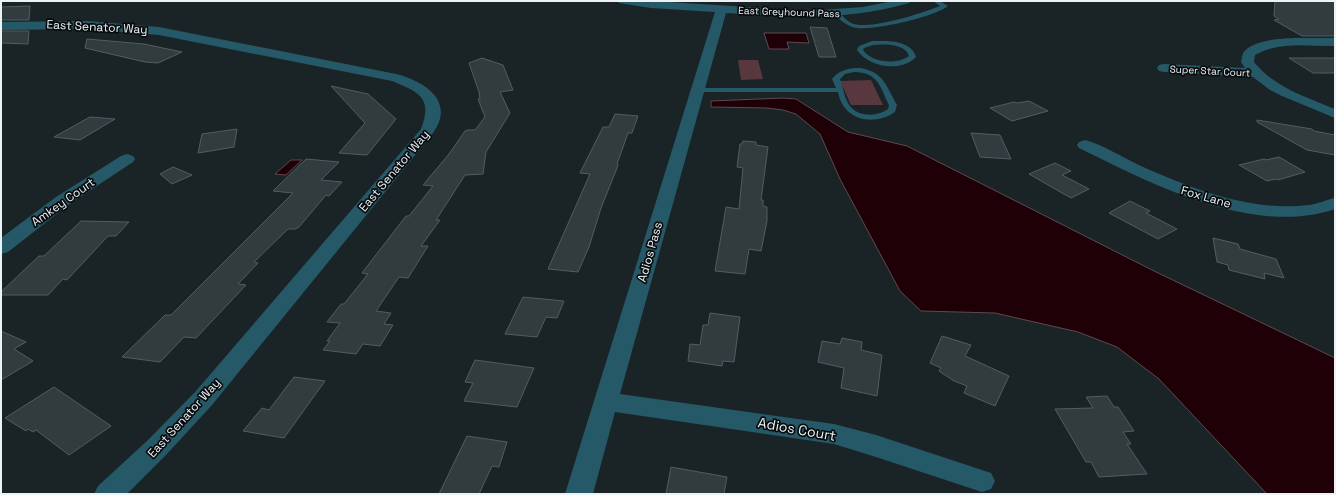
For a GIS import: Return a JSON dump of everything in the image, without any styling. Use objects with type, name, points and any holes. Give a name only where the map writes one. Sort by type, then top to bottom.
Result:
[{"type":"street","name":"East Greyhound Pass","points":[[623,1],[787,14],[837,14],[865,11],[886,7],[905,1]]},
{"type":"street","name":"Adios Pass","points":[[579,494],[722,10]]},
{"type":"street","name":"East Senator Way","points":[[1,26],[59,24],[111,26],[159,31],[209,40],[396,78],[416,85],[425,92],[431,99],[434,108],[434,119],[428,130],[204,398],[146,459],[108,494]]},
{"type":"street","points":[[1335,42],[1278,44],[1259,48],[1249,53],[1247,62],[1255,73],[1272,85],[1335,114]]},
{"type":"street","name":"Super Star Court","points":[[1164,68],[1255,73]]},
{"type":"street","name":"Fox Lane","points":[[1085,145],[1171,186],[1212,201],[1257,209],[1291,211],[1319,209],[1335,203]]},
{"type":"street","name":"Amkey Court","points":[[1,248],[23,229],[56,205],[127,159]]},
{"type":"street","name":"Adios Court","points":[[606,401],[834,434],[876,446],[982,481]]},
{"type":"lane","points":[[837,14],[849,24],[873,34],[904,47],[910,50],[913,57],[905,62],[889,63],[871,60],[861,54],[860,50],[873,34],[899,21],[945,6],[936,1]]},
{"type":"lane","points":[[844,72],[869,72],[876,76],[893,105],[892,110],[886,116],[871,117],[852,112],[845,105],[841,90],[836,79],[838,75],[844,72]]},
{"type":"lane","points":[[698,90],[841,90]]},
{"type":"shaded area","points":[[764,33],[806,33],[809,43],[787,42],[789,49],[769,49]]},
{"type":"shaded area","points":[[738,60],[758,60],[763,79],[741,80]]},
{"type":"shaded area","points":[[871,80],[883,105],[851,105],[840,81]]},
{"type":"shaded area","points":[[783,98],[796,99],[848,132],[907,146],[1154,271],[1335,358],[1335,494],[1267,494],[1159,379],[1117,347],[1078,332],[995,313],[921,311],[900,291],[840,179],[820,134],[796,114],[783,110],[767,108],[711,107],[711,101]]},
{"type":"shaded area","points":[[291,160],[302,160],[286,175],[275,174]]},
{"type":"building","points":[[1275,1],[1335,1],[1335,36],[1302,36],[1274,20],[1279,19],[1274,16]]},
{"type":"building","points":[[30,6],[29,20],[1,20],[1,7]]},
{"type":"building","points":[[810,27],[827,28],[836,57],[819,57]]},
{"type":"building","points":[[1,31],[29,31],[28,44],[1,43]]},
{"type":"building","points":[[87,39],[144,44],[182,52],[158,63],[145,62],[85,48]]},
{"type":"building","points":[[482,58],[503,65],[513,90],[500,92],[510,113],[486,152],[483,174],[465,175],[436,220],[440,220],[421,246],[428,246],[408,278],[399,277],[376,311],[391,313],[384,324],[393,325],[380,346],[363,344],[356,354],[323,350],[330,341],[327,341],[340,323],[327,322],[341,304],[344,304],[368,274],[362,273],[406,216],[409,216],[433,186],[423,185],[449,154],[465,131],[475,130],[485,117],[478,99],[480,99],[479,92],[469,63]]},
{"type":"building","points":[[1289,58],[1335,58],[1335,73],[1313,73]]},
{"type":"building","points":[[331,86],[368,94],[396,119],[367,155],[339,153],[365,123]]},
{"type":"building","points":[[1029,101],[1048,111],[1012,121],[990,108],[1014,102]]},
{"type":"building","points":[[615,114],[638,116],[632,133],[628,133],[617,168],[601,208],[589,247],[578,272],[548,269],[590,174],[580,173],[603,127],[609,127]]},
{"type":"building","points":[[90,117],[115,119],[80,140],[54,137]]},
{"type":"building","points":[[1257,120],[1312,129],[1314,131],[1335,135],[1335,155],[1307,150],[1257,122]]},
{"type":"building","points":[[237,129],[234,147],[198,153],[202,134]]},
{"type":"building","points":[[971,133],[1000,135],[1011,159],[980,157]]},
{"type":"building","points":[[743,141],[756,142],[756,145],[768,147],[761,200],[763,200],[763,206],[767,207],[767,221],[761,251],[749,249],[745,274],[715,271],[726,207],[739,209],[743,168],[737,167],[740,144],[742,144]]},
{"type":"building","points":[[1279,157],[1305,172],[1278,180],[1267,181],[1239,165],[1264,159],[1266,160]]},
{"type":"building","points":[[306,159],[339,162],[321,180],[342,182],[329,196],[326,195],[299,227],[295,229],[288,229],[254,262],[258,263],[238,284],[246,285],[196,338],[184,337],[160,362],[122,357],[165,315],[171,315],[293,193],[273,191]]},
{"type":"building","points":[[1055,163],[1071,171],[1062,175],[1089,189],[1071,198],[1029,174]]},
{"type":"building","points":[[173,167],[192,175],[172,184],[160,174]]},
{"type":"building","points":[[1130,201],[1150,211],[1146,213],[1177,229],[1158,239],[1109,213]]},
{"type":"building","points":[[81,221],[129,222],[116,236],[108,236],[67,280],[63,279],[48,295],[1,295],[1,292],[39,256],[44,256]]},
{"type":"building","points":[[1213,238],[1238,244],[1240,249],[1276,259],[1284,278],[1264,273],[1265,279],[1229,270],[1228,265],[1217,262]]},
{"type":"building","points":[[523,297],[564,301],[557,318],[546,317],[537,337],[505,334]]},
{"type":"building","points":[[710,313],[740,317],[734,362],[723,361],[722,366],[688,361],[690,344],[700,345],[703,325],[708,325]]},
{"type":"building","points":[[1,331],[26,342],[14,349],[33,361],[1,380]]},
{"type":"building","points":[[942,336],[971,345],[965,356],[1009,376],[995,406],[964,393],[967,386],[954,381],[939,371],[941,368],[930,363]]},
{"type":"building","points":[[842,338],[862,342],[861,350],[882,355],[877,396],[841,388],[844,368],[818,362],[822,341],[840,344]]},
{"type":"building","points":[[475,360],[534,368],[517,407],[464,401],[473,383],[465,382]]},
{"type":"building","points":[[294,377],[325,381],[284,438],[243,431],[262,408],[269,410]]},
{"type":"building","points":[[54,387],[111,426],[69,455],[36,430],[33,432],[28,429],[26,431],[5,418]]},
{"type":"building","points":[[1107,396],[1114,407],[1118,407],[1134,431],[1123,432],[1131,444],[1127,444],[1147,474],[1099,477],[1091,462],[1086,462],[1055,409],[1093,408],[1086,397]]},
{"type":"building","points":[[467,436],[507,442],[499,467],[492,466],[479,494],[439,494]]},
{"type":"building","points":[[671,467],[727,477],[724,494],[666,494]]}]
